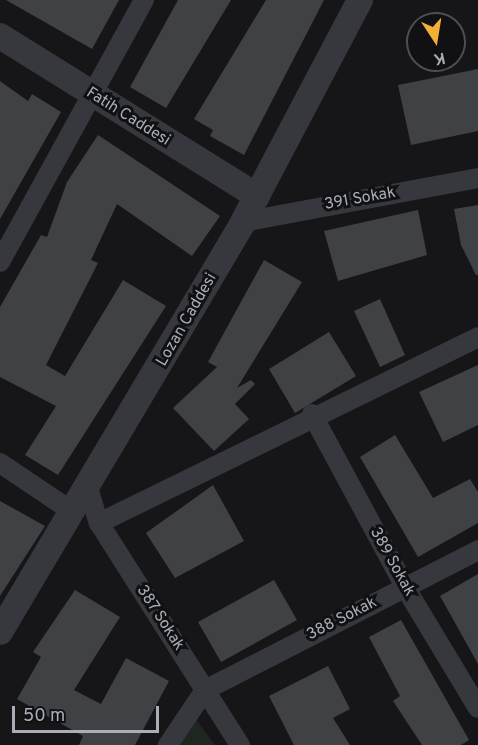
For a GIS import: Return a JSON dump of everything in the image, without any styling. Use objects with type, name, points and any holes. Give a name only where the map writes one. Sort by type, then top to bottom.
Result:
[{"type":"street","points":[[0,261],[144,0]]},
{"type":"street","name":"Lozan Caddesi","points":[[0,632],[88,488],[243,222],[360,0]]},
{"type":"street","name":"Fatih Caddesi","points":[[0,36],[257,196]]},
{"type":"street","name":"391 Sokak","points":[[243,222],[478,178]]},
{"type":"street","points":[[99,523],[312,414],[478,336]]},
{"type":"street","name":"389 Sokak","points":[[312,414],[405,586],[478,708]]},
{"type":"street","points":[[0,463],[73,512]]},
{"type":"street","name":"387 Sokak","points":[[88,488],[99,523],[240,745]]},
{"type":"street","name":"388 Sokak","points":[[206,690],[478,550]]},
{"type":"street","points":[[168,745],[206,690]]},
{"type":"shaded area","points":[[196,719],[215,745],[180,745]]},
{"type":"building","points":[[6,0],[119,0],[92,49]]},
{"type":"building","points":[[178,0],[231,0],[166,108],[130,87]]},
{"type":"building","points":[[266,0],[324,0],[244,155],[210,136],[213,130],[194,119]]},
{"type":"building","points":[[478,69],[478,131],[411,145],[398,85]]},
{"type":"building","points":[[0,81],[28,101],[32,94],[61,112],[0,219]]},
{"type":"building","points":[[98,135],[220,216],[192,256],[117,204],[91,260],[98,263],[46,365],[65,376],[123,280],[166,306],[58,475],[25,455],[56,406],[0,377],[0,307],[41,235],[47,237],[67,182]]},
{"type":"building","points":[[478,205],[478,275],[476,275],[461,245],[454,209]]},
{"type":"building","points":[[418,210],[427,255],[338,281],[324,231]]},
{"type":"building","points":[[264,260],[302,282],[237,388],[251,380],[255,384],[235,404],[249,419],[214,451],[173,408],[217,367],[208,362]]},
{"type":"building","points":[[380,299],[405,355],[380,367],[354,311]]},
{"type":"building","points":[[329,332],[356,376],[295,413],[269,369]]},
{"type":"building","points":[[478,365],[478,425],[443,442],[419,392]]},
{"type":"building","points":[[395,435],[433,498],[470,479],[478,492],[478,523],[418,557],[360,457]]},
{"type":"building","points":[[213,485],[244,541],[175,578],[146,533]]},
{"type":"building","points":[[0,501],[45,526],[0,596]]},
{"type":"building","points":[[478,574],[478,664],[440,596]]},
{"type":"building","points":[[274,580],[297,620],[221,662],[198,622]]},
{"type":"building","points":[[75,590],[120,617],[74,690],[101,704],[126,658],[169,681],[135,745],[79,745],[83,736],[17,699],[41,657],[33,652]]},
{"type":"building","points":[[401,620],[469,740],[461,745],[422,745],[393,701],[400,696],[369,637]]},
{"type":"building","points":[[328,666],[350,709],[333,718],[350,745],[294,745],[269,696]]}]
